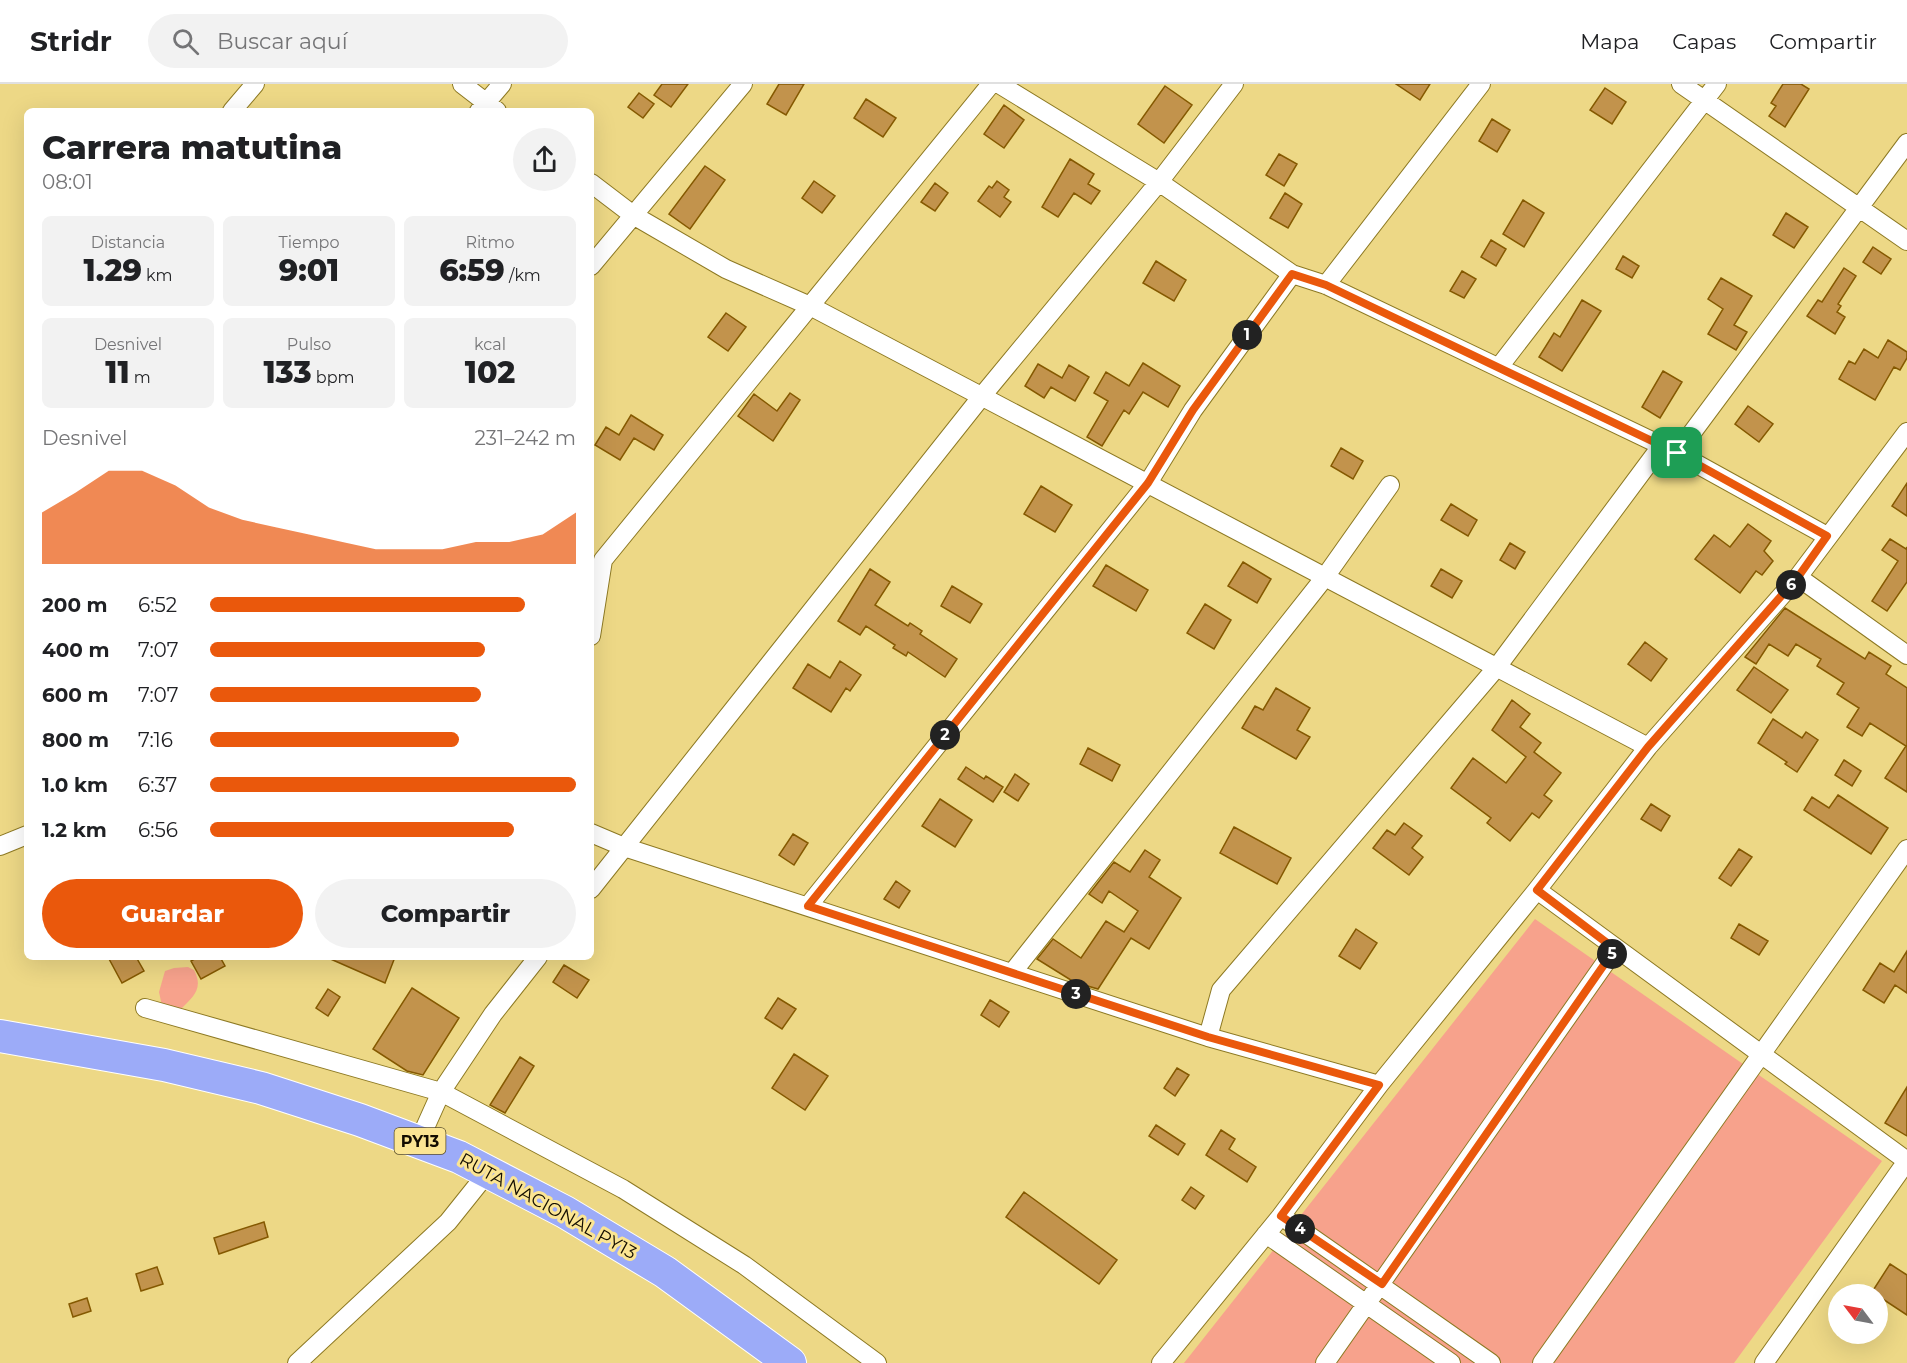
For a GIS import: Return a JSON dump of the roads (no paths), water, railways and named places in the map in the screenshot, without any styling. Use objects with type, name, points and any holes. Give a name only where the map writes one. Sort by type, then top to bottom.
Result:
[{"type":"highway","name":"RUTA NACIONAL PY13","points":[[0,1036],[152,1063],[261,1088],[459,1156],[565,1212],[665,1272],[790,1363]]},
{"type":"street","points":[[235,108],[255,84]]},
{"type":"street","points":[[462,84],[488,108],[501,84]]},
{"type":"street","points":[[594,262],[743,84]]},
{"type":"street","points":[[594,617],[603,560],[991,84]]},
{"type":"street","points":[[999,84],[1159,182],[1292,274],[1326,285],[1670,449],[1827,536]]},
{"type":"street","points":[[594,885],[982,396],[1159,182],[1234,84]]},
{"type":"street","points":[[1326,285],[1481,84]]},
{"type":"street","points":[[1682,84],[1907,241]]},
{"type":"street","points":[[1499,367],[1717,84]]},
{"type":"street","points":[[1208,1037],[1221,990],[1497,667],[1670,449],[1907,143]]},
{"type":"street","points":[[594,185],[633,215],[726,269],[810,306],[1648,747]]},
{"type":"street","points":[[808,906],[1148,483],[1193,410],[1292,274]]},
{"type":"street","points":[[1161,1363],[1281,1216],[1379,1085],[1537,890],[1648,747],[1798,577],[1907,432]]},
{"type":"street","points":[[1012,973],[1325,577],[1390,485]]},
{"type":"street","points":[[1798,577],[1907,655]]},
{"type":"street","points":[[594,834],[624,847],[1208,1037],[1379,1085]]},
{"type":"street","points":[[0,846],[24,836]]},
{"type":"street","points":[[1542,1363],[1763,1055],[1907,849]]},
{"type":"street","points":[[1537,890],[1907,1161],[1764,1363]]},
{"type":"street","points":[[1325,1363],[1615,949]]},
{"type":"street","points":[[419,1141],[441,1092],[493,1014],[536,960]]},
{"type":"street","points":[[145,1008],[441,1092],[623,1189],[744,1265],[877,1363]]},
{"type":"street","points":[[297,1363],[448,1222],[488,1172]]},
{"type":"street","points":[[1281,1216],[1382,1284],[1491,1363]]},
{"type":"street","points":[[1266,1234],[1451,1363]]}]
